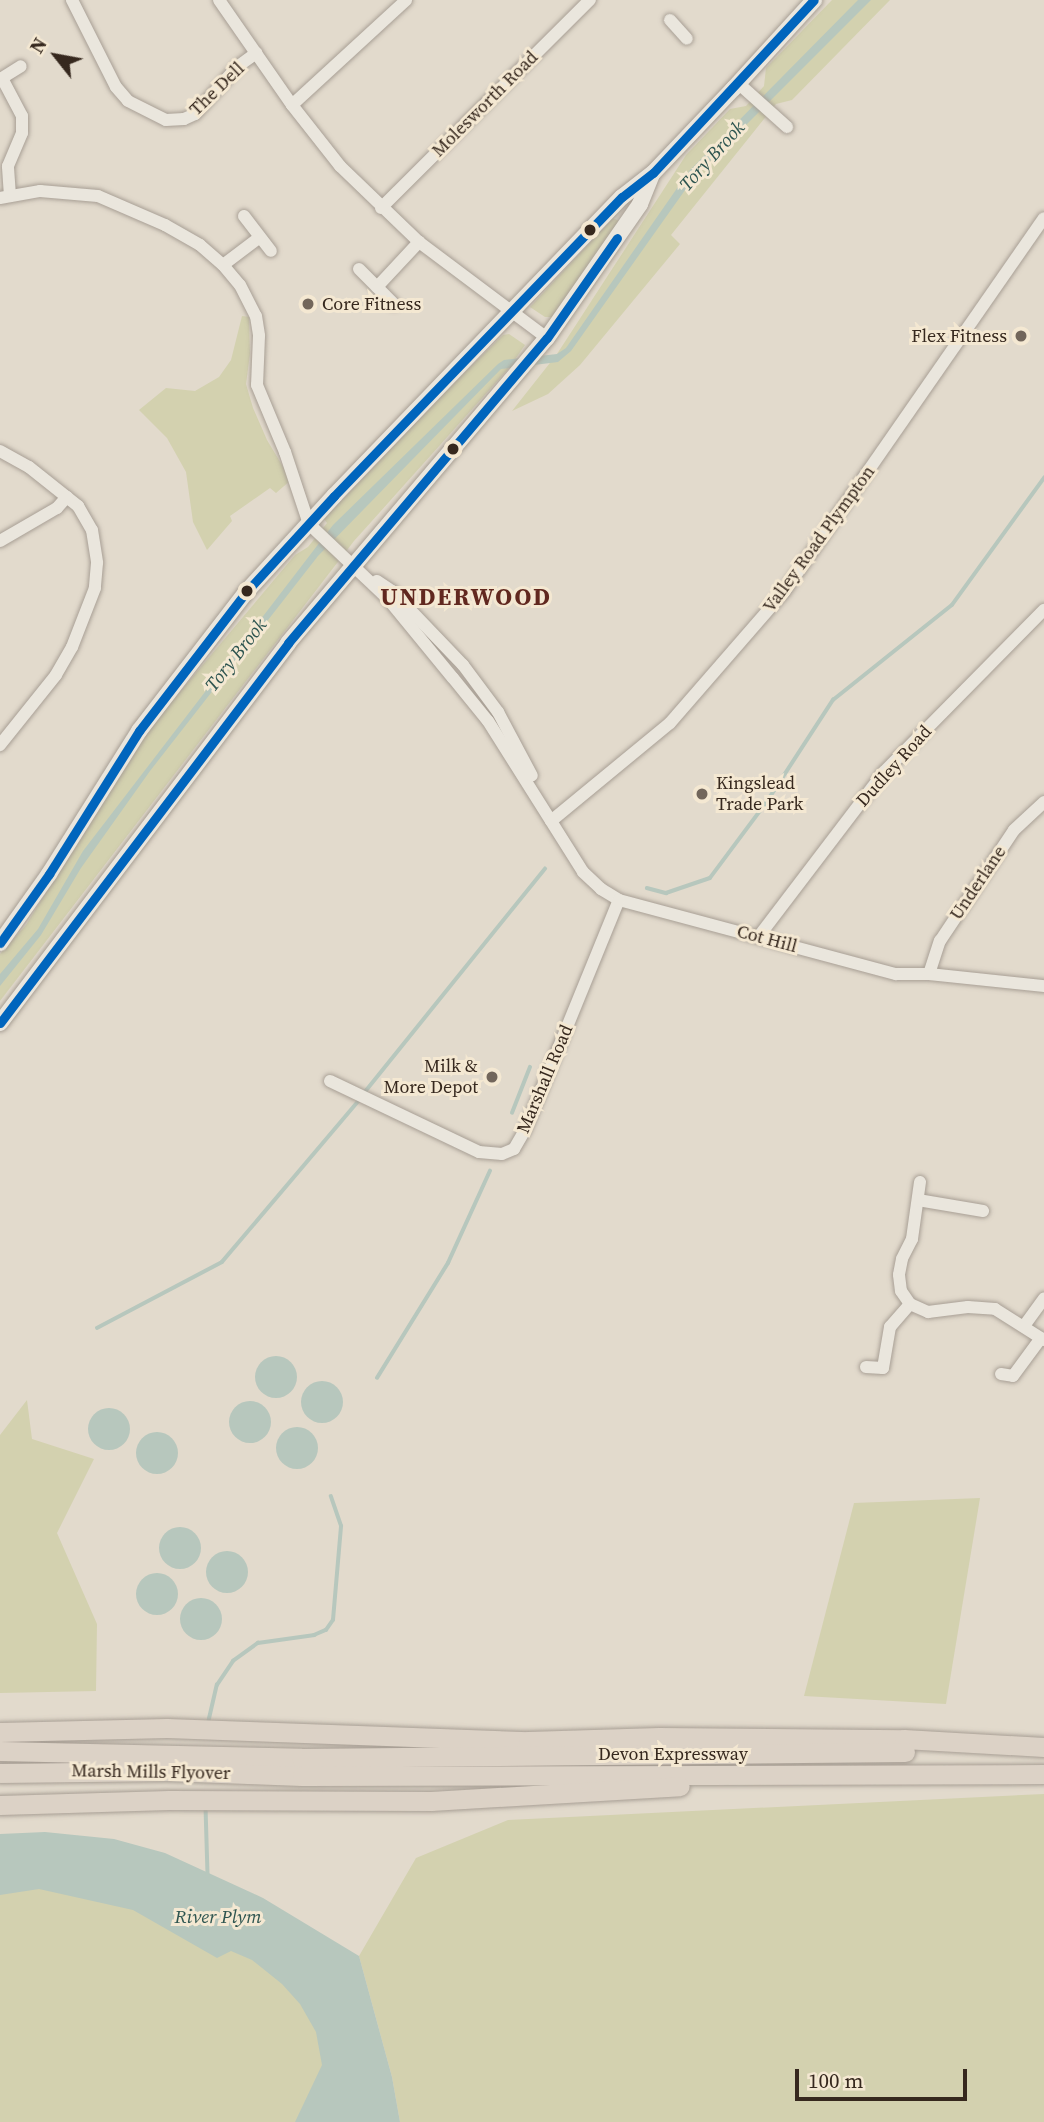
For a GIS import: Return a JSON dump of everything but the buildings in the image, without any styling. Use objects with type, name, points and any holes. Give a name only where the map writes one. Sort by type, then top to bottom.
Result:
[{"type":"highway","points":[[0,1732],[167,1728],[528,1741],[659,1737],[877,1739],[1044,1748]]},
{"type":"highway","points":[[528,1741],[644,1754]]},
{"type":"highway","name":"Devon Expressway","points":[[302,1767],[644,1754],[1044,1748]]},
{"type":"highway","name":"Marsh Mills Flyover","points":[[0,1751],[302,1767]]},
{"type":"highway","name":"Devon Expressway","points":[[302,1767],[1044,1774]]},
{"type":"highway","name":"Marsh Mills Flyover","points":[[0,1773],[302,1767]]},
{"type":"highway","points":[[0,1805],[278,1800],[431,1801],[678,1786],[725,1773]]},
{"type":"main road","points":[[0,943],[49,874],[139,731],[247,591],[315,529],[622,197],[653,173],[814,0]]},
{"type":"main road","points":[[0,1023],[288,643],[547,338],[640,204],[653,173]]},
{"type":"street","name":"The Dell","points":[[72,0],[116,87],[128,101],[166,120],[184,119],[195,114],[237,68],[256,53]]},
{"type":"street","points":[[219,0],[292,105],[340,166],[419,242],[547,338]]},
{"type":"street","points":[[292,105],[405,0]]},
{"type":"street","name":"Molesworth Road","points":[[381,208],[590,0]]},
{"type":"street","points":[[670,20],[687,39]]},
{"type":"street","points":[[21,66],[1,78],[22,116],[22,133],[8,166],[5,197],[40,191],[98,196],[165,225],[200,246],[223,265],[240,285],[256,316],[259,336],[257,385],[315,529]]},
{"type":"street","points":[[738,83],[787,127]]},
{"type":"street","points":[[244,216],[271,251]]},
{"type":"street","name":"Valley Road Plympton","points":[[551,821],[670,723],[785,593],[1044,218]]},
{"type":"street","points":[[223,265],[260,237]]},
{"type":"street","points":[[377,287],[419,242]]},
{"type":"street","points":[[359,269],[394,304]]},
{"type":"street","points":[[0,451],[29,467],[67,497],[85,516],[92,530],[97,563],[95,588],[72,647],[56,675],[0,745]]},
{"type":"street","points":[[0,541],[57,508],[67,497]]},
{"type":"street","name":"Cot Hill","points":[[315,529],[388,599],[453,678],[493,717]]},
{"type":"street","name":"Cot Hill","points":[[353,565],[392,591],[463,665],[493,717],[530,772],[551,821],[583,872],[601,889],[619,900],[896,974],[929,974],[1044,986]]},
{"type":"street","name":"Dudley Road","points":[[759,936],[884,772],[1044,610]]},
{"type":"street","name":"Underlane","points":[[929,974],[940,941],[999,852],[1014,830],[1044,802]]},
{"type":"street","name":"Marshall Road","points":[[330,1081],[479,1152],[502,1154],[514,1149],[525,1130],[619,900]]},
{"type":"street","points":[[920,1182],[912,1238],[902,1259],[899,1275],[901,1291],[910,1304],[928,1312],[968,1307],[995,1309],[1042,1339],[1013,1376],[1001,1374]]},
{"type":"street","points":[[918,1200],[983,1211]]},
{"type":"street","points":[[1024,1326],[1044,1298]]},
{"type":"street","points":[[866,1367],[883,1368],[890,1327],[910,1304]]},
{"type":"shaded area","points":[[832,0],[890,0],[792,100],[776,104],[671,235],[680,244],[580,365],[548,394],[512,411],[557,354],[686,155],[730,109],[746,106],[764,86],[766,68]]},
{"type":"shaded area","points":[[613,218],[619,221],[552,317],[545,317],[530,307]]},
{"type":"shaded area","points":[[242,316],[249,317],[250,354],[246,384],[253,408],[267,440],[291,480],[276,493],[270,488],[230,516],[232,521],[207,550],[193,522],[186,472],[167,438],[139,410],[166,388],[195,391],[219,377],[231,360]]},
{"type":"shaded area","points":[[509,334],[525,345],[509,368],[354,541],[0,1001],[0,954],[26,925],[128,759],[158,718],[295,555],[308,547],[327,523],[324,519],[452,385],[503,335]]},
{"type":"shaded area","points":[[27,1400],[32,1439],[94,1459],[57,1533],[97,1624],[96,1691],[0,1693],[0,1435]]},
{"type":"shaded area","points":[[980,1498],[946,1704],[804,1696],[854,1503]]},
{"type":"shaded area","points":[[1044,1794],[1044,2122],[400,2122],[392,2077],[359,1956],[416,1858],[508,1820]]},
{"type":"shaded area","points":[[0,1885],[168,1897],[322,2002],[343,2122],[0,2122]]},
{"type":"water","name":"Tory Brook","points":[[858,0],[871,0],[695,176],[571,351],[558,362],[501,369],[318,556],[150,771],[81,868],[41,935],[0,986],[0,974],[38,929],[83,851],[333,525],[498,364],[504,360],[557,354],[566,348],[689,171]]},
{"type":"water","points":[[276,1356],[291,1362],[297,1377],[291,1392],[276,1398],[261,1392],[255,1377],[261,1362]]},
{"type":"water","points":[[322,1381],[337,1387],[343,1402],[337,1417],[322,1423],[307,1417],[301,1402],[307,1387]]},
{"type":"water","points":[[250,1401],[265,1407],[271,1422],[265,1437],[250,1443],[235,1437],[229,1422],[235,1407]]},
{"type":"water","points":[[109,1408],[124,1414],[130,1429],[124,1444],[109,1450],[94,1444],[88,1429],[94,1414]]},
{"type":"water","points":[[297,1427],[312,1433],[318,1448],[312,1463],[297,1469],[282,1463],[276,1448],[282,1433]]},
{"type":"water","points":[[157,1432],[172,1438],[178,1453],[172,1468],[157,1474],[142,1468],[136,1453],[142,1438]]},
{"type":"water","points":[[180,1527],[195,1533],[201,1548],[195,1563],[180,1569],[165,1563],[159,1548],[165,1533]]},
{"type":"water","points":[[227,1551],[242,1557],[248,1572],[242,1587],[227,1593],[212,1587],[206,1572],[212,1557]]},
{"type":"water","points":[[157,1573],[172,1579],[178,1594],[172,1609],[157,1615],[142,1609],[136,1594],[142,1579]]},
{"type":"water","points":[[201,1598],[216,1604],[222,1619],[216,1634],[201,1640],[186,1634],[180,1619],[186,1604]]},
{"type":"water","name":"River Plym","points":[[45,1832],[114,1839],[165,1853],[263,1898],[359,1956],[392,2077],[400,2122],[295,2122],[322,2065],[316,2032],[300,2004],[282,1984],[252,1960],[231,1951],[217,1958],[133,1910],[39,1889],[0,1895],[0,1834]]},
{"type":"waterway","points":[[647,888],[666,893],[710,878],[766,803],[833,700],[952,605],[1044,478]]},
{"type":"waterway","points":[[364,1093],[545,869]]},
{"type":"waterway","points":[[512,1113],[530,1067]]},
{"type":"waterway","points":[[97,1328],[222,1262],[360,1099]]},
{"type":"waterway","points":[[377,1378],[448,1263],[490,1171]]},
{"type":"waterway","points":[[208,1723],[217,1685],[233,1661],[258,1643],[314,1635],[326,1630],[333,1620],[341,1526],[331,1497]]},
{"type":"waterway","points":[[206,1807],[208,1876]]},
{"type":"transit line","points":[[0,943],[49,874],[139,731],[247,591],[334,496],[622,197],[653,173],[814,0]]},
{"type":"transit line","points":[[0,1023],[288,643],[547,338],[617,238]]},
{"type":"place","name":"Core Fitness","points":[[308,304]]},
{"type":"place","name":"Flex Fitness","points":[[1021,336]]},
{"type":"place","name":"Kingslead Trade Park","points":[[702,794]]},
{"type":"place","name":"Milk & More Depot","points":[[492,1077]]},
{"type":"district","name":"UNDERWOOD","points":[[466,597]]}]
